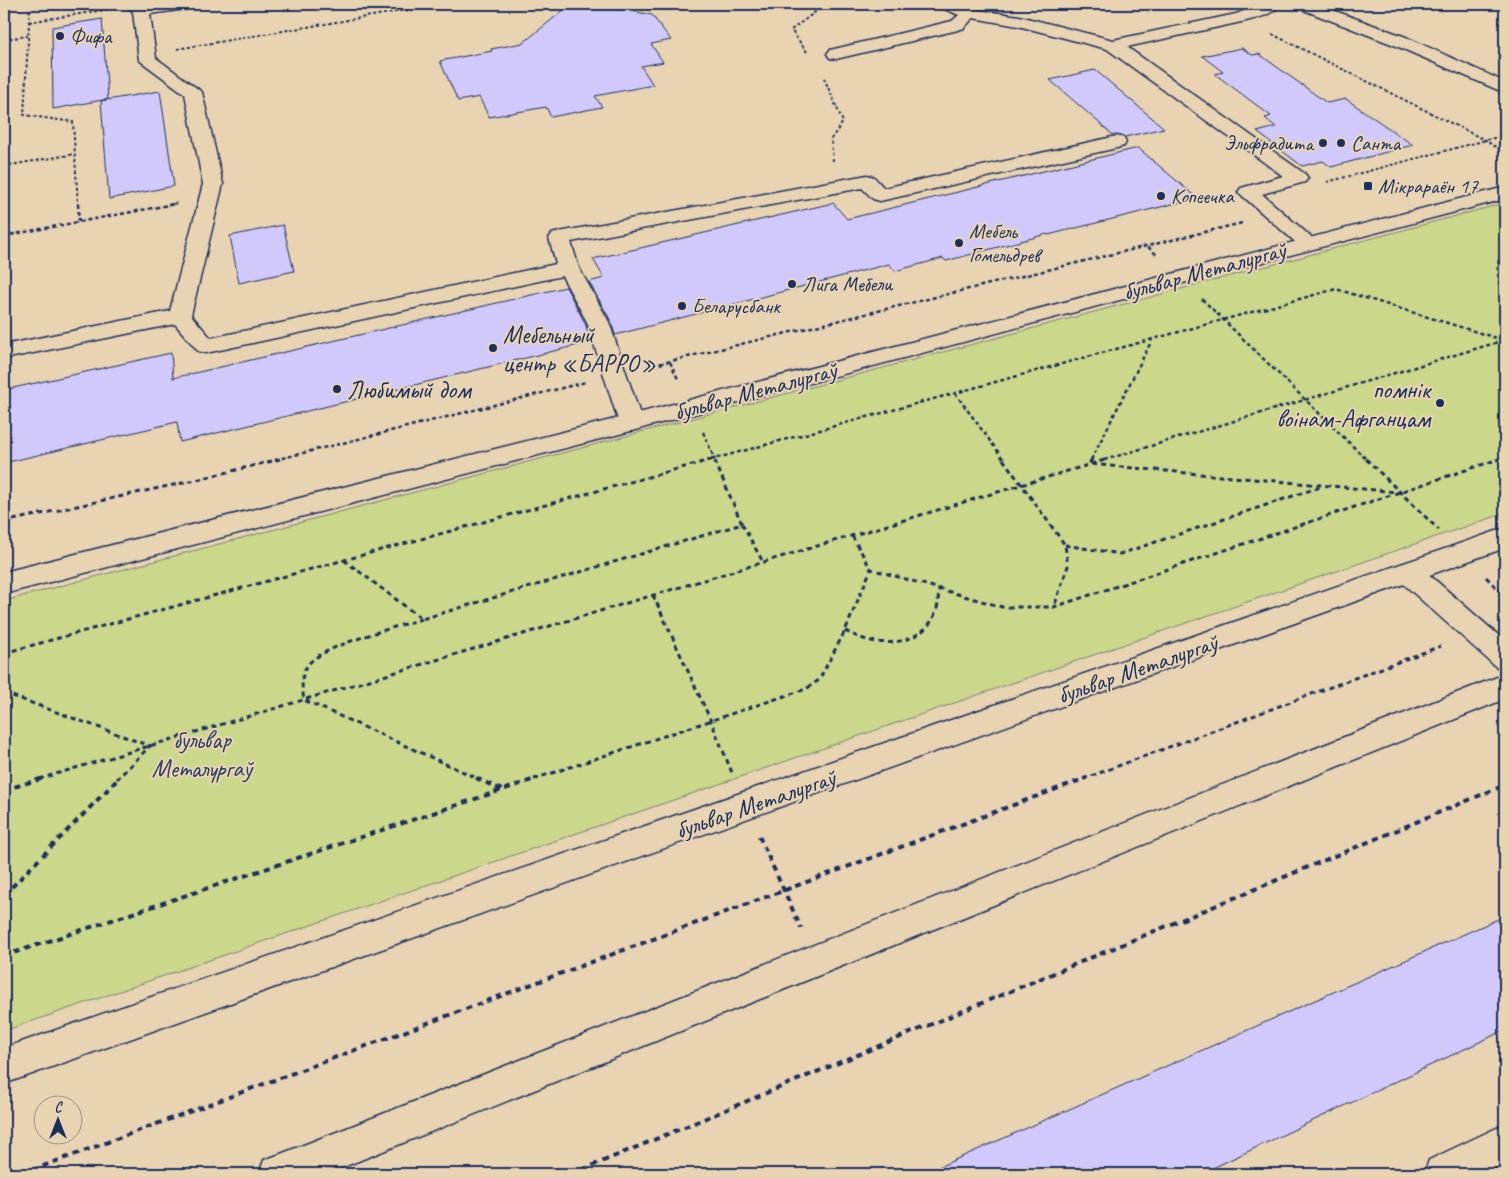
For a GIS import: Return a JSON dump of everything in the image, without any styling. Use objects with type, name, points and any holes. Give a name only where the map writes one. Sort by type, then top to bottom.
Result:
[{"type":"main road","points":[[180,316],[213,184],[193,92],[148,60],[137,6],[186,4]]},
{"type":"main road","points":[[946,4],[969,14],[1019,21],[1113,45],[1298,178],[1248,192],[1308,243]]},
{"type":"main road","points":[[1113,45],[1240,18],[1258,12],[1272,4]]},
{"type":"main road","points":[[1302,4],[1400,41],[1505,88]]},
{"type":"main road","points":[[836,54],[958,25],[969,14]]},
{"type":"main road","points":[[631,423],[598,322],[568,268],[559,238],[867,181],[880,195],[1117,142]]},
{"type":"main road","name":"бульвар Металургаў","points":[[4,583],[631,423],[1178,276],[1505,193]]},
{"type":"main road","points":[[180,316],[206,346],[568,268]]},
{"type":"main road","points":[[4,352],[180,316]]},
{"type":"main road","name":"бульвар Металургаў","points":[[4,1066],[1505,538]]},
{"type":"main road","points":[[1408,572],[1505,658]]},
{"type":"main road","points":[[278,1174],[1505,686]]},
{"type":"main road","points":[[1443,1174],[1505,1143]]},
{"type":"path","points":[[30,4],[24,115],[73,122],[79,222]]},
{"type":"path","points":[[147,54],[407,10],[424,4]]},
{"type":"path","points":[[808,52],[790,30],[826,4]]},
{"type":"path","points":[[29,22],[137,6]]},
{"type":"path","points":[[1240,18],[1485,140],[1505,154]]},
{"type":"path","points":[[4,39],[28,36]]},
{"type":"path","points":[[825,78],[843,122],[831,139],[835,187]]},
{"type":"path","points":[[1323,183],[1505,135]]},
{"type":"path","points":[[4,166],[75,154]]},
{"type":"path","points":[[4,236],[210,197]]},
{"type":"path","points":[[4,522],[196,480],[615,375],[1243,223],[1240,204],[1258,200]]},
{"type":"path","points":[[1148,246],[1505,596]]},
{"type":"path","points":[[1505,247],[1497,266],[1500,286],[1505,294]]},
{"type":"path","points":[[4,653],[1336,289],[1504,340]]},
{"type":"path","points":[[1089,464],[1152,339]]},
{"type":"path","points":[[1504,340],[1505,349]]},
{"type":"path","points":[[4,790],[1504,340]]},
{"type":"path","points":[[955,393],[1065,545],[1068,566],[1054,607]]},
{"type":"path","points":[[852,536],[871,569],[1002,607],[1054,607],[1505,457]]},
{"type":"path","points":[[715,459],[742,524],[763,562]]},
{"type":"path","points":[[1089,464],[1399,493]]},
{"type":"path","points":[[1065,545],[1120,554],[1325,486]]},
{"type":"path","points":[[304,700],[301,678],[309,661],[335,647],[422,619],[742,524]]},
{"type":"path","points":[[344,560],[422,619]]},
{"type":"path","points":[[4,956],[806,689],[820,680],[845,631],[871,569]]},
{"type":"path","points":[[845,631],[867,640],[896,643],[918,634],[930,625],[936,611],[939,588]]},
{"type":"path","points":[[22,1174],[1476,632]]},
{"type":"path","points":[[4,693],[150,746]]},
{"type":"path","points":[[304,700],[503,790]]},
{"type":"path","points":[[4,894],[150,746]]},
{"type":"path","points":[[572,1174],[1505,785]]},
{"type":"green space","name":"бульвар Металургаў","points":[[1505,203],[1505,513],[4,1031],[4,601]]},
{"type":"building","points":[[571,4],[595,4],[652,15],[671,40],[651,44],[663,62],[641,66],[653,85],[595,96],[602,107],[551,117],[546,107],[489,117],[479,97],[458,101],[440,61],[523,43]]},
{"type":"building","points":[[102,19],[108,99],[53,109],[52,27]]},
{"type":"building","points":[[1242,48],[1252,55],[1259,54],[1327,103],[1346,99],[1413,145],[1331,167],[1323,161],[1302,166],[1257,132],[1276,127],[1265,118],[1271,116],[1215,74],[1223,72],[1202,56]]},
{"type":"building","points":[[1095,70],[1164,128],[1125,137],[1113,135],[1050,80]]},
{"type":"building","points":[[160,91],[174,186],[109,199],[101,101]]},
{"type":"building","points":[[1138,148],[1197,198],[1047,234],[946,261],[943,258],[895,271],[889,264],[615,335],[611,321],[589,282],[604,278],[593,259],[833,203],[847,219]]},
{"type":"building","points":[[283,225],[294,271],[239,283],[230,236]]},
{"type":"building","points":[[566,287],[585,323],[591,342],[180,442],[177,422],[4,463],[4,390],[171,353],[173,378]]},
{"type":"building","points":[[1505,916],[1505,1030],[1200,1174],[923,1174]]},
{"type":"place","name":"Фифа","points":[[60,36]]},
{"type":"place","name":"Эльфрадита","points":[[1323,143]]},
{"type":"place","name":"Санта","points":[[1341,143]]},
{"type":"place","name":"Мікрараён 17","points":[[1368,186]]},
{"type":"place","name":"Копеечка","points":[[1161,196]]},
{"type":"place","name":"Мебель Гомельдрев","points":[[959,243]]},
{"type":"place","name":"Лига Мебели","points":[[792,284]]},
{"type":"place","name":"Беларусбанк","points":[[682,306]]},
{"type":"place","name":"Мебельный центр «БАРРО»","points":[[493,348]]},
{"type":"place","name":"Любимый дом","points":[[337,389]]},
{"type":"place","name":"помнік воінам-Афганцам","points":[[1440,403]]}]
